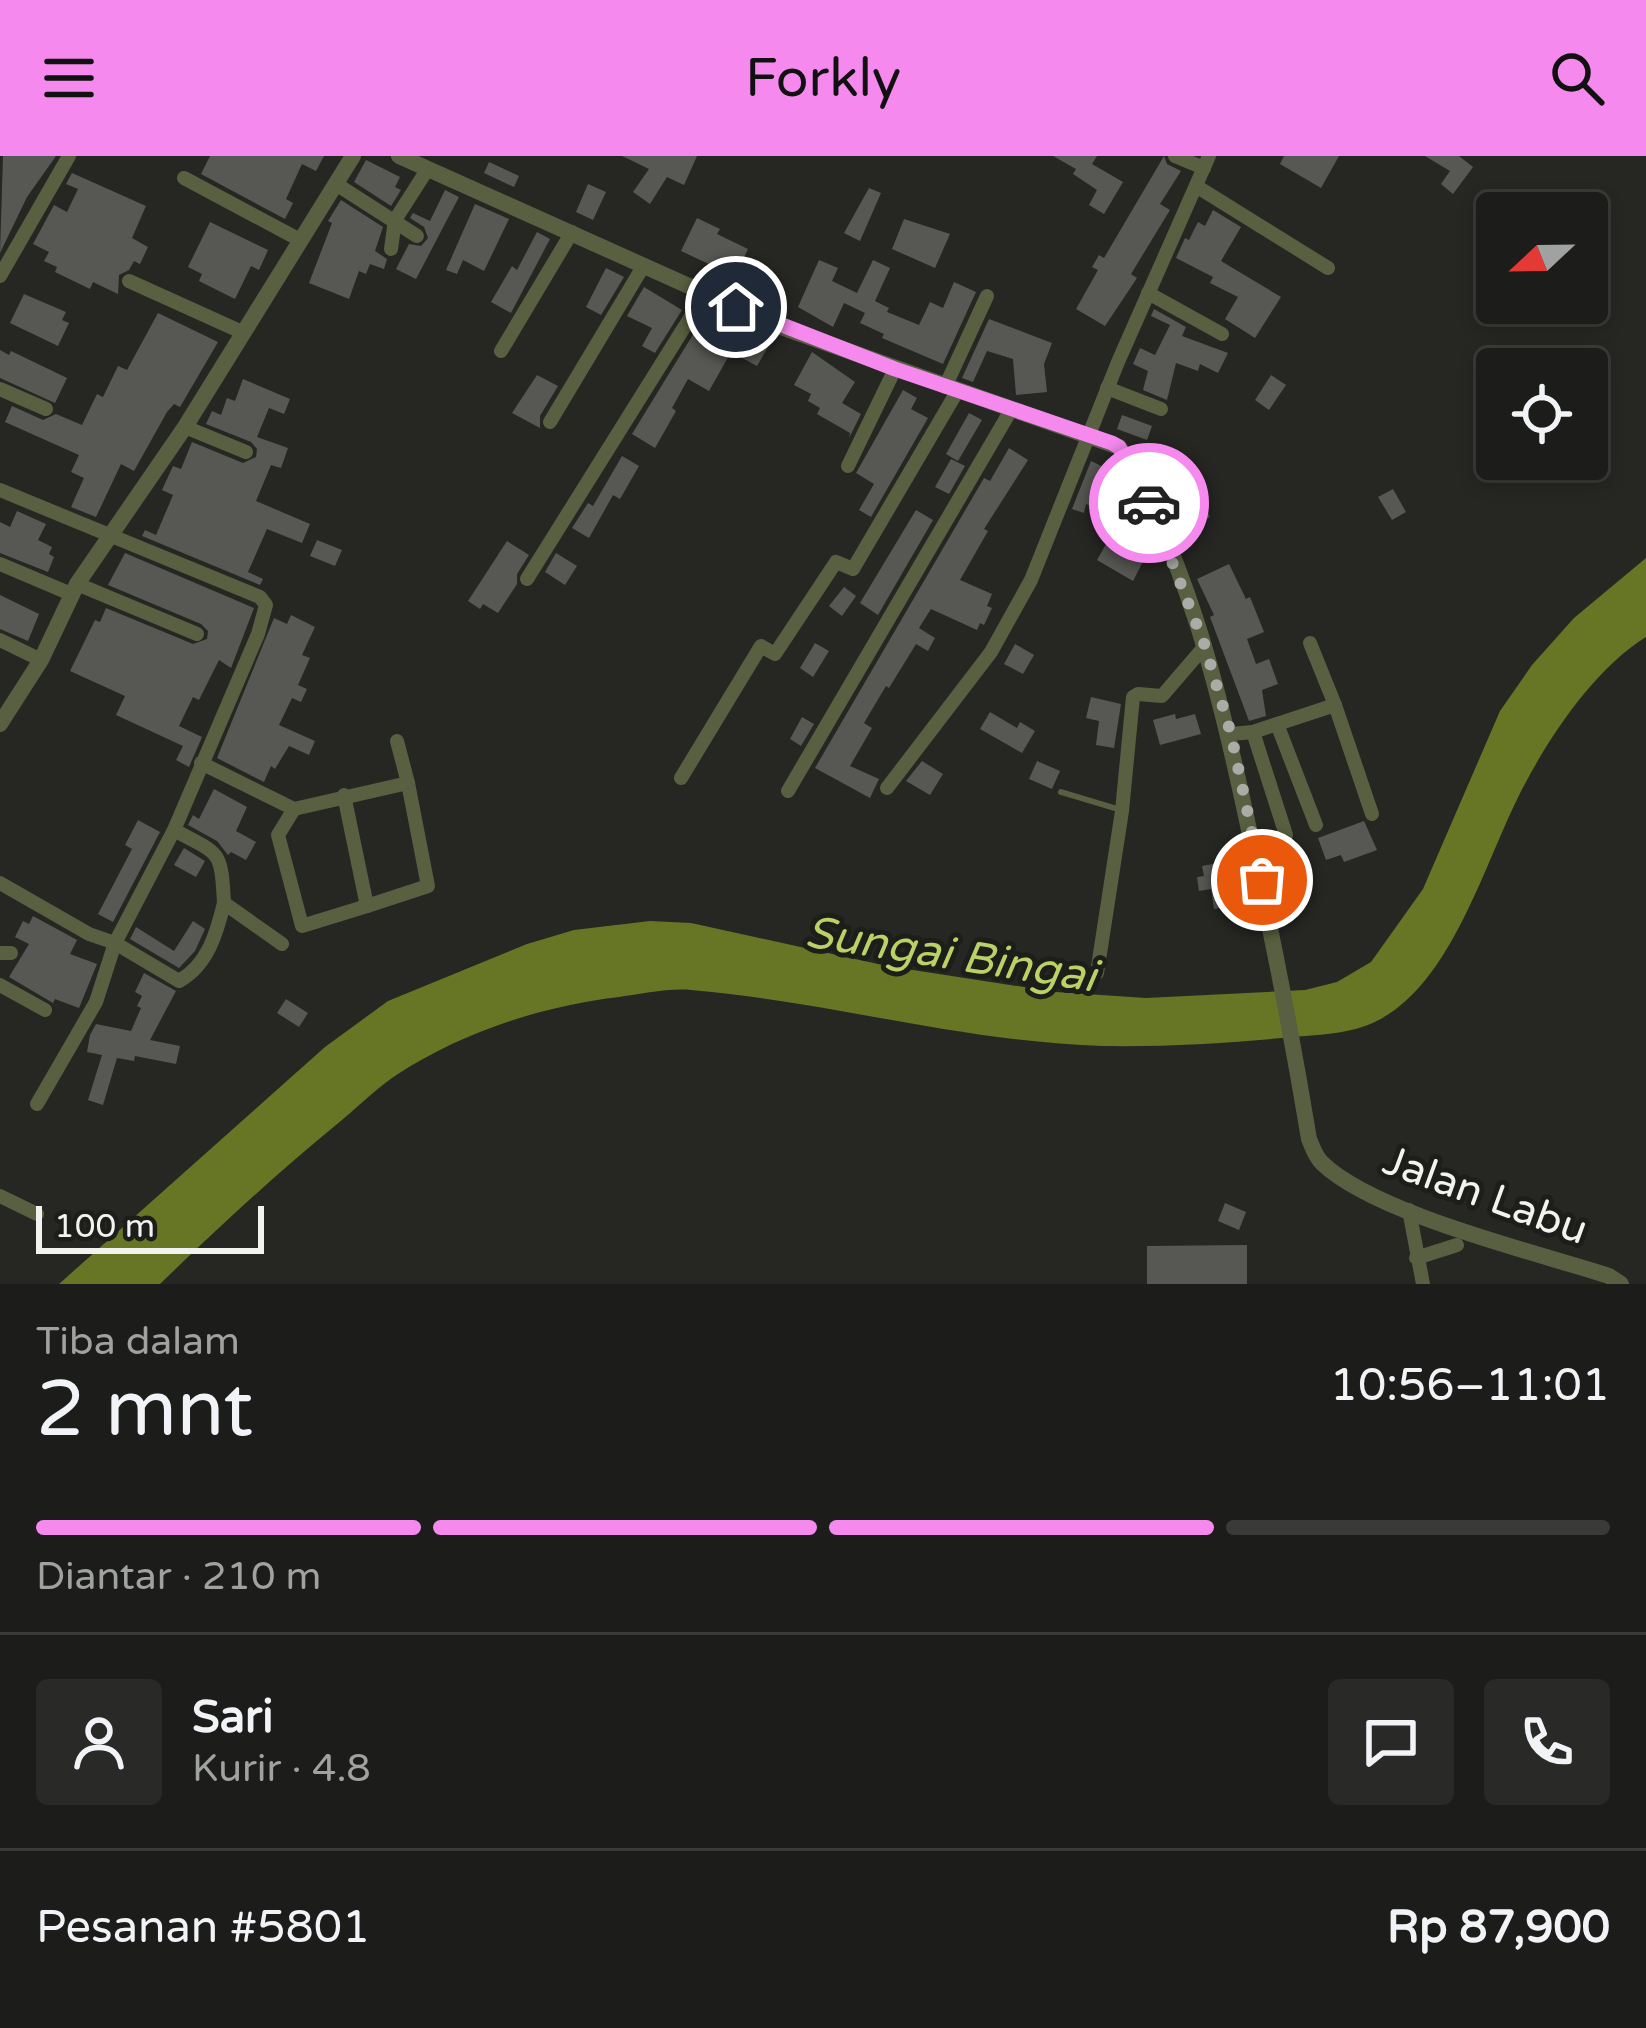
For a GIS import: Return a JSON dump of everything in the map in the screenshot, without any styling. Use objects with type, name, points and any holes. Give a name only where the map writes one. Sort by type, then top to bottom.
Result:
[{"type":"street","points":[[0,276],[69,156]]},
{"type":"street","points":[[0,724],[41,659],[74,589],[185,427],[353,156]]},
{"type":"street","name":"Jalan Labu","points":[[399,156],[778,326],[1119,447],[1142,485],[1205,646],[1231,734],[1270,916],[1309,1139],[1318,1160],[1353,1184],[1409,1210],[1621,1284]]},
{"type":"street","points":[[887,788],[991,652],[1039,562],[1107,388],[1206,162],[1175,156]]},
{"type":"street","points":[[391,249],[395,220],[427,170]]},
{"type":"street","points":[[184,178],[300,240]]},
{"type":"street","points":[[337,184],[417,236]]},
{"type":"street","points":[[1196,186],[1328,268]]},
{"type":"street","points":[[501,351],[572,232]]},
{"type":"street","points":[[550,422],[644,265]]},
{"type":"street","points":[[129,281],[244,333]]},
{"type":"street","points":[[1148,293],[1222,334]]},
{"type":"street","points":[[527,579],[705,294]]},
{"type":"street","points":[[681,778],[761,646],[775,654],[836,562],[853,569],[952,389],[987,296]]},
{"type":"street","points":[[848,466],[895,369]]},
{"type":"street","points":[[1107,388],[1161,409]]},
{"type":"street","points":[[0,389],[46,410]]},
{"type":"street","points":[[788,791],[1011,410]]},
{"type":"street","points":[[185,427],[246,452]]},
{"type":"street","points":[[0,490],[260,597],[266,605],[259,634],[173,830],[115,943],[96,1002],[37,1104]]},
{"type":"street","points":[[0,564],[197,634]]},
{"type":"street","points":[[0,640],[41,659]]},
{"type":"street","points":[[1310,643],[1372,814]]},
{"type":"street","points":[[1097,973],[1123,811],[1133,697],[1166,694],[1205,646]]},
{"type":"street","points":[[1231,734],[1252,732],[1335,705]]},
{"type":"street","points":[[1277,724],[1316,825]]},
{"type":"street","points":[[1252,732],[1286,836]]},
{"type":"street","points":[[294,809],[278,835],[302,926],[428,886],[397,741]]},
{"type":"street","points":[[201,763],[294,809],[408,783]]},
{"type":"street","points":[[344,796],[368,907]]},
{"type":"street","points":[[0,883],[179,980],[188,976],[213,944],[224,903],[217,854],[173,830]]},
{"type":"street","points":[[224,903],[282,944]]},
{"type":"street","points":[[0,985],[45,1010]]},
{"type":"street","points":[[0,1196],[37,1214]]},
{"type":"street","points":[[1409,1210],[1423,1284]]},
{"type":"street","points":[[1416,1258],[1457,1245]]},
{"type":"lane","points":[[1061,792],[1123,811]]},
{"type":"shaded area","points":[[1646,558],[1646,637],[1610,665],[1549,742],[1443,955],[1395,1010],[1365,1026],[1246,1041],[1103,1046],[948,1030],[691,990],[590,1001],[532,1014],[476,1034],[398,1074],[272,1179],[160,1284],[59,1284],[325,1047],[388,1001],[527,944],[574,930],[650,921],[691,923],[887,966],[1056,992],[1146,998],[1305,990],[1337,982],[1371,962],[1423,889],[1500,711],[1532,665],[1574,618]]},
{"type":"building","points":[[3,156],[56,156],[27,197],[0,253]]},
{"type":"building","points":[[210,156],[324,156],[316,171],[302,164],[286,199],[293,203],[285,219],[201,174]]},
{"type":"building","points":[[622,156],[697,156],[684,185],[667,177],[650,204],[633,192],[649,169]]},
{"type":"building","points":[[1053,156],[1097,156],[1092,164],[1123,182],[1104,214],[1089,205],[1097,190],[1073,174],[1076,169]]},
{"type":"building","points":[[1164,156],[1167,164],[1181,171],[1160,204],[1170,210],[1131,274],[1137,278],[1105,326],[1076,309],[1098,270],[1092,267],[1099,255],[1104,258]]},
{"type":"building","points":[[1284,156],[1339,156],[1321,188],[1280,164]]},
{"type":"building","points":[[1425,156],[1459,156],[1473,167],[1453,194],[1441,184],[1450,171]]},
{"type":"building","points":[[366,160],[400,177],[395,187],[401,190],[391,206],[354,182]]},
{"type":"building","points":[[489,162],[519,176],[514,187],[484,173]]},
{"type":"building","points":[[72,173],[146,206],[132,238],[148,247],[140,264],[134,261],[119,275],[118,294],[93,282],[90,289],[55,272],[57,267],[44,261],[49,252],[33,244],[54,205],[67,212],[78,189],[66,184]]},
{"type":"building","points":[[588,184],[606,192],[593,220],[576,212]]},
{"type":"building","points":[[869,188],[881,193],[860,241],[844,233]]},
{"type":"building","points":[[445,190],[459,197],[416,279],[396,269],[409,244],[421,246],[428,238],[424,227],[410,218],[413,213],[430,221]]},
{"type":"building","points":[[341,200],[383,227],[375,251],[387,259],[384,269],[370,264],[366,274],[359,271],[349,299],[309,283],[332,223],[328,221]]},
{"type":"building","points":[[475,204],[509,219],[484,271],[463,260],[457,274],[446,270]]},
{"type":"building","points":[[1213,210],[1241,227],[1221,261],[1281,297],[1255,338],[1225,319],[1238,297],[1210,283],[1213,277],[1176,258],[1185,238],[1189,240],[1198,222],[1205,226]]},
{"type":"building","points":[[697,218],[748,249],[733,281],[681,251]]},
{"type":"building","points":[[904,219],[950,234],[935,268],[892,249]]},
{"type":"building","points":[[210,222],[268,250],[259,270],[251,266],[235,299],[199,281],[202,274],[188,267]]},
{"type":"building","points":[[537,232],[550,239],[511,313],[491,302],[512,266],[517,270]]},
{"type":"building","points":[[819,260],[838,268],[832,281],[857,293],[873,260],[890,268],[875,301],[889,308],[887,312],[919,325],[930,302],[943,308],[954,282],[976,292],[943,364],[882,338],[884,334],[860,323],[865,313],[844,303],[833,327],[798,307]]},
{"type":"building","points":[[606,268],[624,277],[601,315],[586,307]]},
{"type":"building","points":[[644,287],[682,310],[655,353],[642,346],[652,328],[627,316]]},
{"type":"building","points":[[24,294],[66,312],[62,320],[69,323],[58,346],[10,323]]},
{"type":"building","points":[[1154,309],[1186,327],[1182,336],[1228,353],[1218,373],[1200,364],[1198,371],[1176,363],[1167,400],[1143,390],[1148,371],[1133,364],[1140,348],[1155,355],[1170,325],[1151,316]]},
{"type":"building","points":[[158,313],[218,342],[180,407],[174,404],[167,412],[134,471],[121,464],[96,517],[71,507],[84,478],[71,472],[79,455],[5,422],[12,406],[43,420],[56,414],[82,425],[118,366],[127,370]]},
{"type":"building","points":[[989,319],[1052,343],[1044,364],[1047,392],[1016,395],[1013,359],[987,351],[973,382],[962,378]]},
{"type":"building","points":[[733,320],[756,332],[752,338],[768,347],[757,366],[731,352],[709,391],[688,379],[655,448],[632,434],[697,328],[721,342]]},
{"type":"building","points":[[0,350],[67,378],[55,403],[0,378]]},
{"type":"building","points":[[812,352],[855,382],[842,403],[861,414],[849,438],[850,433],[817,414],[820,408],[808,401],[811,394],[794,385]]},
{"type":"building","points":[[537,375],[558,386],[540,416],[540,428],[512,413]]},
{"type":"building","points":[[1271,375],[1286,385],[1269,410],[1255,400]]},
{"type":"building","points":[[243,379],[290,399],[284,414],[269,408],[257,437],[288,448],[281,468],[271,465],[256,501],[310,524],[302,543],[267,529],[248,572],[263,579],[260,585],[142,536],[145,530],[156,535],[173,495],[162,490],[173,466],[181,469],[192,442],[243,463],[256,457],[251,442],[206,424],[212,411],[221,415],[227,398],[235,401]]},
{"type":"building","points":[[903,390],[917,398],[911,409],[928,418],[871,517],[859,510],[874,484],[856,473]]},
{"type":"building","points":[[969,413],[982,420],[958,461],[946,454]]},
{"type":"building","points":[[1122,415],[1152,426],[1147,440],[1117,429]]},
{"type":"building","points":[[1009,448],[1028,460],[984,529],[988,531],[960,580],[992,594],[987,606],[992,608],[977,630],[931,609],[919,628],[935,638],[928,651],[916,644],[889,688],[886,686],[864,723],[872,728],[850,766],[879,779],[870,798],[815,768],[984,478],[990,481]]},
{"type":"building","points":[[622,456],[639,466],[620,499],[613,495],[589,538],[572,528],[588,503],[593,506]]},
{"type":"building","points":[[951,459],[965,466],[949,494],[935,487]]},
{"type":"building","points":[[1091,461],[1120,475],[1127,487],[1123,496],[1132,500],[1127,512],[1121,509],[1117,518],[1086,504],[1084,513],[1072,509]]},
{"type":"building","points":[[1393,489],[1406,512],[1392,520],[1378,497]]},
{"type":"building","points":[[1203,502],[1210,517],[1185,530],[1178,514]]},
{"type":"building","points":[[916,510],[933,520],[878,615],[860,603]]},
{"type":"building","points":[[17,511],[46,524],[38,540],[52,547],[48,572],[0,553],[0,522],[10,527]]},
{"type":"building","points":[[1114,530],[1132,541],[1137,532],[1153,542],[1133,581],[1097,560]]},
{"type":"building","points":[[317,540],[342,550],[335,566],[310,556]]},
{"type":"building","points":[[507,541],[529,555],[498,613],[483,604],[480,609],[468,601]]},
{"type":"building","points":[[125,553],[254,608],[231,668],[219,660],[199,700],[193,697],[179,726],[202,737],[189,767],[176,760],[183,746],[116,715],[125,696],[70,671],[106,608],[193,644],[207,639],[208,631],[201,624],[108,585]]},
{"type":"building","points":[[556,553],[577,566],[565,585],[545,572]]},
{"type":"building","points":[[1229,564],[1264,632],[1247,639],[1256,664],[1269,659],[1278,684],[1262,690],[1266,716],[1249,721],[1197,579]]},
{"type":"building","points":[[844,587],[856,596],[842,616],[829,606]]},
{"type":"building","points":[[0,595],[39,614],[28,641],[0,629]]},
{"type":"building","points":[[291,615],[315,627],[302,655],[310,658],[298,685],[307,689],[301,702],[292,698],[279,725],[315,741],[309,755],[289,746],[264,782],[217,758],[274,618],[287,624]]},
{"type":"building","points":[[815,643],[829,651],[813,677],[800,668]]},
{"type":"building","points":[[1015,644],[1034,655],[1023,674],[1004,664]]},
{"type":"building","points":[[1091,697],[1121,704],[1114,748],[1096,745],[1099,721],[1086,718]]},
{"type":"building","points":[[990,712],[1017,728],[1020,722],[1035,731],[1022,753],[980,729]]},
{"type":"building","points":[[1175,714],[1176,719],[1195,714],[1201,734],[1160,745],[1153,720]]},
{"type":"building","points":[[802,717],[814,724],[801,746],[790,739]]},
{"type":"building","points":[[922,761],[943,774],[930,795],[906,781]]},
{"type":"building","points":[[1037,761],[1060,771],[1052,789],[1029,779]]},
{"type":"building","points":[[214,789],[247,807],[236,831],[256,842],[246,860],[231,852],[228,855],[217,841],[188,825],[193,815],[199,819]]},
{"type":"building","points":[[138,820],[160,832],[113,922],[98,914],[132,849],[125,845]]},
{"type":"building","points":[[1364,821],[1377,850],[1344,862],[1341,855],[1326,860],[1318,838]]},
{"type":"building","points":[[184,848],[205,861],[196,877],[174,865]]},
{"type":"building","points":[[1224,862],[1228,880],[1233,880],[1233,894],[1224,895],[1226,907],[1214,909],[1211,889],[1199,891],[1197,877],[1204,876],[1202,866]]},
{"type":"building","points":[[33,916],[77,940],[70,954],[97,964],[79,1008],[55,999],[53,1003],[9,977],[29,944],[15,937],[23,921],[29,924]]},
{"type":"building","points":[[193,921],[205,929],[195,951],[179,968],[130,939],[136,927],[174,951]]},
{"type":"building","points":[[144,973],[176,991],[150,1040],[180,1046],[176,1064],[135,1056],[134,1061],[117,1058],[103,1105],[88,1100],[102,1055],[87,1052],[90,1035],[96,1024],[131,1031],[141,1008],[137,1006],[142,996],[135,992]]},
{"type":"building","points":[[286,999],[308,1013],[299,1027],[277,1013]]},
{"type":"building","points":[[1225,1203],[1246,1212],[1239,1230],[1218,1221]]},
{"type":"building","points":[[1247,1245],[1247,1284],[1147,1284],[1147,1246]]},
{"type":"way so far","points":[[1149,503],[1205,646],[1231,734],[1262,880]]},
{"type":"route","points":[[736,307],[946,388],[1112,443],[1119,447],[1149,503]]},
{"type":"water label","name":"Sungai Bingai","points":[[951,953]]}]
